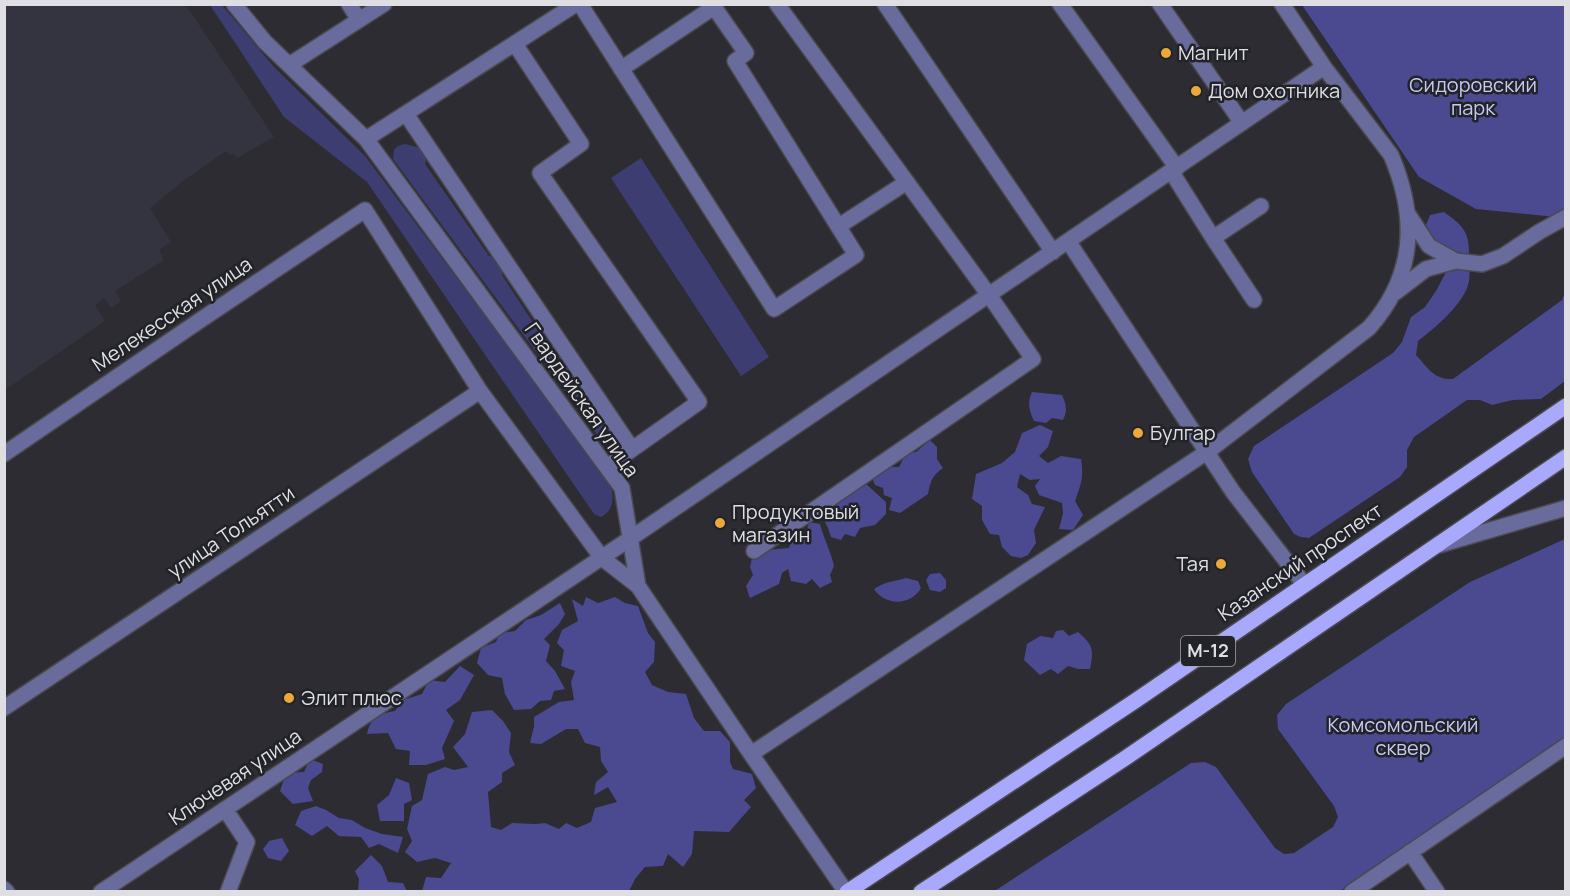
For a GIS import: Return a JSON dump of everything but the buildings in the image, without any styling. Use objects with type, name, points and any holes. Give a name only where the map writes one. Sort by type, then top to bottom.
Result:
[{"type":"main road","name":"Казанский проспект","points":[[847,891],[1135,701],[1566,406]]},
{"type":"main road","name":"М-12","points":[[921,891],[1124,759],[1566,457]]},
{"type":"street","name":"Гвардейская улица","points":[[234,4],[265,42],[366,140],[622,488],[638,586],[847,891]]},
{"type":"street","points":[[349,4],[359,20]]},
{"type":"street","points":[[289,66],[384,4]]},
{"type":"street","points":[[366,140],[578,4],[774,309],[856,255],[735,61],[746,53],[714,8],[621,69]]},
{"type":"street","points":[[754,551],[1033,359],[777,4]]},
{"type":"street","points":[[885,4],[1053,252]]},
{"type":"street","points":[[1060,4],[1174,170],[1213,238],[1254,300]]},
{"type":"street","points":[[1160,4],[1242,123]]},
{"type":"street","points":[[751,754],[1207,452],[1369,328],[1384,309],[1393,294],[1408,253],[1406,211],[1398,172],[1391,155],[1324,67],[1282,4]]},
{"type":"street","points":[[515,44],[581,144],[540,173],[699,402],[607,467]]},
{"type":"street","name":"Ключевая улица","points":[[101,891],[602,558],[1324,67]]},
{"type":"street","points":[[406,114],[632,449]]},
{"type":"street","points":[[839,226],[907,182]]},
{"type":"street","points":[[1213,238],[1261,206]]},
{"type":"street","name":"Мелекесская улица","points":[[4,454],[365,210],[480,391]]},
{"type":"street","points":[[1406,211],[1430,246],[1456,261]]},
{"type":"street","points":[[1393,294],[1426,268],[1456,261],[1482,264],[1503,256],[1566,217]]},
{"type":"street","points":[[1068,241],[1233,492],[1304,584]]},
{"type":"street","points":[[480,391],[602,558],[638,586]]},
{"type":"street","name":"улица Тольятти","points":[[4,708],[480,391]]},
{"type":"street","points":[[1431,548],[1566,508]]},
{"type":"street","points":[[1352,891],[1566,747]]},
{"type":"street","points":[[225,809],[248,842],[228,891]]},
{"type":"street","points":[[1410,852],[1437,891]]},
{"type":"shaded area","points":[[5,4],[186,5],[274,137],[237,158],[233,153],[229,155],[226,151],[183,181],[150,208],[171,242],[159,250],[164,260],[115,291],[121,301],[111,308],[104,298],[95,305],[105,321],[5,390]]},
{"type":"shaded area","points":[[210,5],[222,5],[274,67],[365,156],[609,480],[612,501],[606,514],[601,517],[594,514],[367,182],[284,117]]},
{"type":"shaded area","points":[[405,144],[421,148],[427,157],[425,164],[489,256],[497,257],[504,267],[502,275],[560,364],[571,366],[613,443],[604,444],[393,159],[394,150]]},
{"type":"shaded area","points":[[641,158],[769,357],[741,376],[611,178]]},
{"type":"green space","name":"Сидоровский парк","points":[[1302,5],[1565,5],[1565,218],[1476,209],[1419,177]]},
{"type":"green space","points":[[1444,212],[1461,226],[1467,236],[1469,281],[1467,289],[1456,306],[1418,341],[1416,355],[1436,375],[1453,379],[1562,300],[1565,292],[1565,381],[1541,399],[1513,400],[1492,405],[1480,400],[1467,400],[1414,437],[1407,450],[1407,467],[1400,477],[1309,538],[1294,534],[1252,472],[1248,459],[1254,446],[1393,353],[1402,342],[1411,317],[1425,307],[1445,274],[1447,259],[1431,238],[1426,225],[1430,215]]},
{"type":"green space","points":[[1032,392],[1062,395],[1066,407],[1063,420],[1052,418],[1046,423],[1034,421],[1029,406]]},
{"type":"green space","points":[[1040,425],[1053,431],[1048,447],[1039,456],[1048,463],[1061,456],[1081,459],[1081,480],[1075,501],[1083,515],[1073,530],[1059,529],[1063,513],[1062,503],[1039,495],[1035,486],[1040,479],[1030,480],[1020,474],[1017,487],[1028,495],[1032,504],[1045,507],[1034,530],[1036,543],[1028,555],[1021,558],[1011,556],[1002,547],[999,535],[990,534],[982,520],[982,506],[972,499],[976,474],[1002,463],[1015,452],[1022,433]]},
{"type":"green space","points":[[930,440],[937,447],[937,459],[943,468],[932,479],[928,494],[900,513],[889,510],[892,498],[884,495],[883,488],[875,485],[871,475],[890,467],[899,467],[906,453],[916,452]]},
{"type":"green space","points":[[855,474],[886,502],[886,514],[875,525],[860,528],[855,537],[845,534],[841,540],[831,537],[821,514],[818,499]]},
{"type":"green space","points":[[809,522],[820,524],[834,566],[830,575],[832,582],[820,588],[812,579],[806,584],[791,581],[788,569],[782,573],[779,584],[750,598],[746,586],[753,575],[750,567],[752,558],[767,550],[789,548],[793,533],[806,534]]},
{"type":"green space","name":"Комсомольский сквер","points":[[1565,539],[1565,739],[1340,891],[993,892],[1191,763],[1205,762],[1216,767],[1275,848],[1284,854],[1294,853],[1333,827],[1338,817],[1334,806],[1278,729],[1277,715],[1286,704],[1470,582]]},
{"type":"green space","points":[[940,573],[946,580],[946,588],[940,592],[930,590],[926,580],[930,574]]},
{"type":"green space","points":[[906,578],[918,581],[921,588],[917,594],[905,601],[885,599],[874,589],[886,583]]},
{"type":"green space","points":[[586,597],[598,603],[615,597],[625,603],[638,606],[648,633],[655,642],[654,662],[645,672],[652,685],[668,692],[686,694],[694,718],[704,731],[720,731],[730,742],[730,762],[733,769],[752,774],[756,788],[744,800],[751,807],[729,832],[694,831],[692,854],[683,867],[668,854],[663,866],[645,867],[629,891],[422,891],[426,877],[441,878],[451,863],[435,858],[417,862],[405,852],[412,841],[407,829],[412,806],[422,800],[428,774],[445,767],[454,770],[468,767],[453,747],[465,734],[472,712],[492,710],[511,733],[509,752],[515,765],[502,773],[502,782],[488,792],[491,827],[501,830],[512,823],[545,823],[559,829],[566,823],[577,828],[591,822],[595,808],[617,802],[608,787],[594,795],[596,782],[608,772],[601,761],[600,747],[585,743],[578,729],[566,729],[541,744],[530,743],[534,717],[559,702],[574,700],[571,682],[575,671],[561,666],[564,650],[557,643],[562,630],[578,621],[572,599],[583,606]]},
{"type":"green space","points":[[560,603],[565,614],[559,624],[544,639],[550,645],[546,661],[555,671],[565,689],[554,691],[551,700],[540,701],[531,709],[514,710],[505,694],[502,678],[488,675],[477,663],[481,648],[496,642],[500,633],[515,631],[526,620],[541,615]]},
{"type":"green space","points":[[1063,630],[1069,636],[1078,632],[1087,640],[1092,652],[1090,669],[1068,666],[1058,674],[1051,669],[1040,675],[1024,660],[1027,644],[1040,636],[1053,638],[1056,631]]},
{"type":"green space","points":[[460,666],[474,675],[460,700],[446,710],[454,721],[442,748],[445,759],[426,765],[409,765],[410,751],[396,749],[388,733],[367,734],[376,717],[395,711],[403,700],[422,694],[429,680],[445,682]]},
{"type":"green space","points":[[310,759],[323,764],[322,772],[311,780],[308,788],[313,801],[293,804],[280,791],[286,773],[304,772]]},
{"type":"green space","points":[[396,778],[409,783],[412,800],[404,804],[404,821],[380,821],[377,805],[389,795]]},
{"type":"green space","points":[[316,806],[339,818],[352,820],[365,828],[382,834],[403,837],[398,853],[379,844],[369,848],[361,837],[339,836],[327,826],[312,836],[295,825],[301,811]]},
{"type":"green space","points":[[282,838],[289,851],[281,861],[268,858],[263,849],[269,841]]},
{"type":"green space","points":[[371,855],[382,866],[388,882],[403,883],[407,891],[358,891],[359,879],[355,871]]},
{"type":"place","name":"Магнит","points":[[1166,53]]},
{"type":"place","name":"Дом охотника","points":[[1196,91]]},
{"type":"place","name":"Булгар","points":[[1138,433]]},
{"type":"place","name":"Продуктовый магазин","points":[[720,523]]},
{"type":"place","name":"Тая","points":[[1221,564]]},
{"type":"place","name":"Элит плюс","points":[[289,698]]}]
